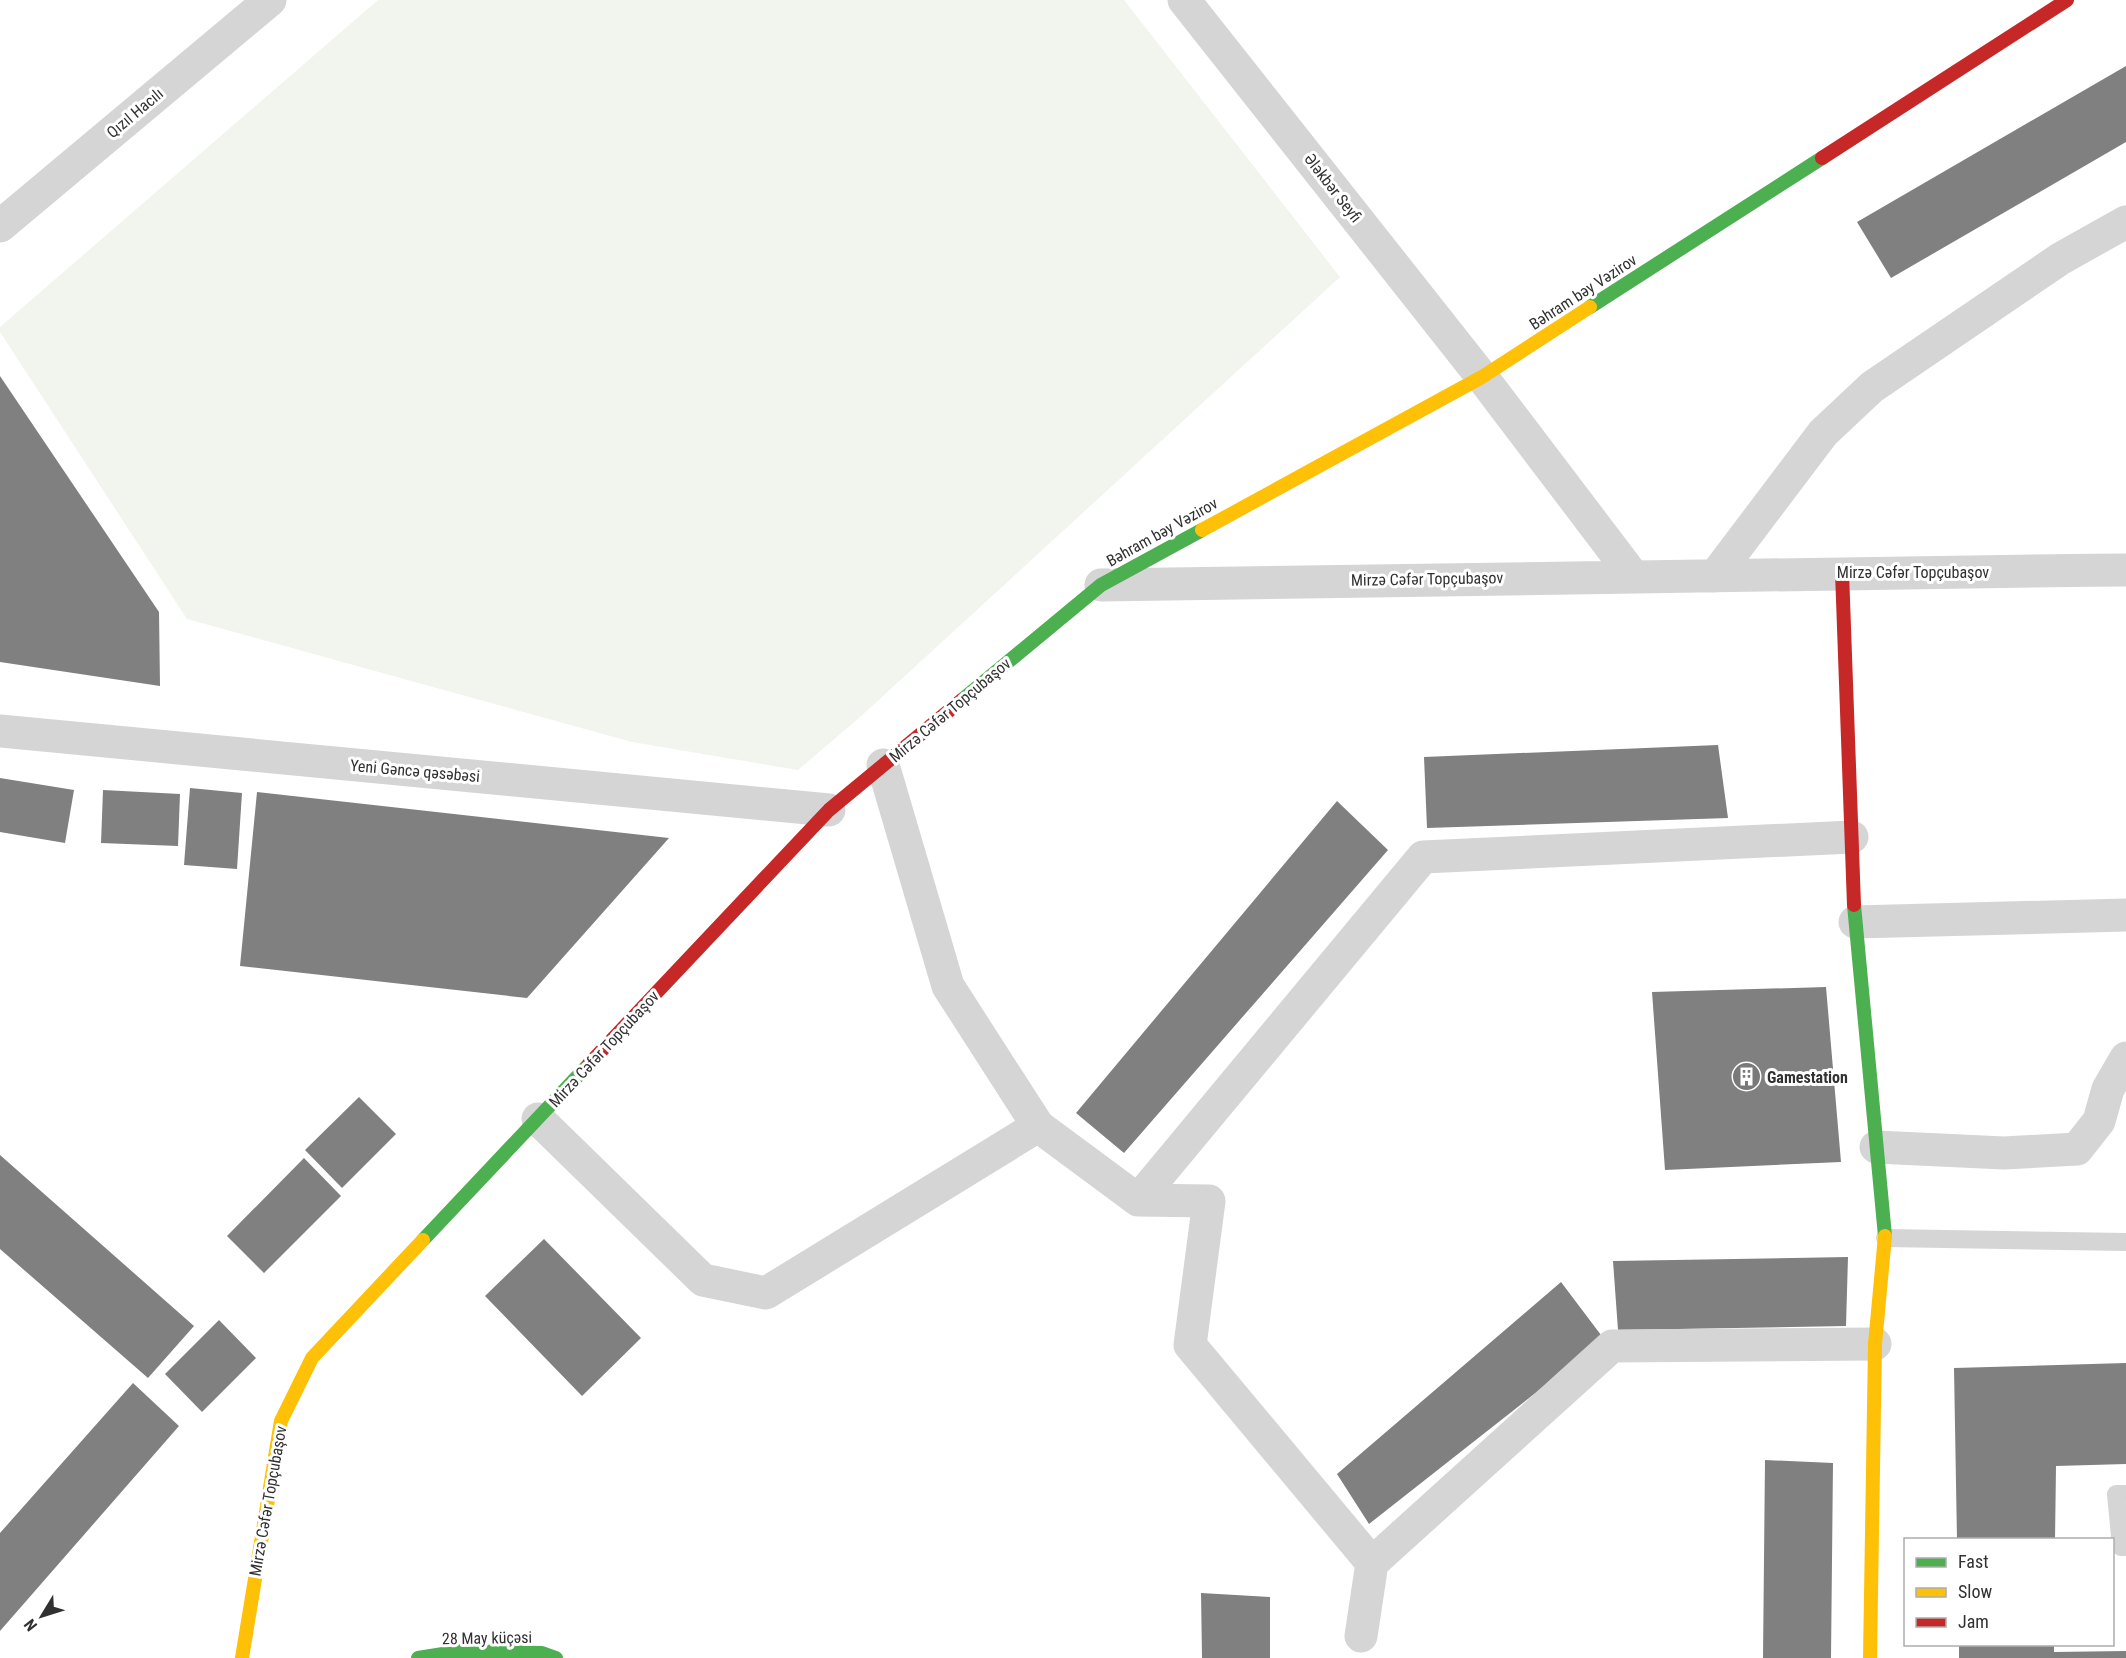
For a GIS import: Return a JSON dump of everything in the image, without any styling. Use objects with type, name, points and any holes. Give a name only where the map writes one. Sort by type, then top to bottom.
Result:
[{"type":"street","name":"Qızıl Hacılı","points":[[0,226],[270,0]]},
{"type":"street","name":"Ələkbər Seyfi","points":[[1184,0],[1482,377],[1633,576]]},
{"type":"street","name":"Bəhram bəy Vəzirov","points":[[1101,585],[1482,377],[2067,0]]},
{"type":"street","points":[[1715,576],[1823,433],[1872,387],[2060,259],[2126,222]]},
{"type":"street","name":"Mirzə Cəfər Topçubaşov","points":[[242,1658],[281,1421],[312,1358],[829,810],[1101,585],[1842,572],[2126,570]]},
{"type":"street","points":[[1842,572],[1855,922],[1885,1238],[1875,1344],[1870,1658]]},
{"type":"street","name":"Yeni Gəncə qəsəbəsi","points":[[0,731],[829,810]]},
{"type":"street","points":[[883,765],[948,986],[1038,1126],[1138,1200],[1209,1201],[1190,1345],[1372,1563]]},
{"type":"street","points":[[1138,1200],[1423,857],[1852,837]]},
{"type":"street","points":[[1855,922],[2126,915]]},
{"type":"street","points":[[1876,1147],[2004,1153],[2077,1149],[2099,1121],[2108,1089],[2126,1058]]},
{"type":"street","points":[[538,1119],[703,1280],[766,1293],[1038,1126]]},
{"type":"street","points":[[1361,1636],[1372,1563],[1612,1346],[1875,1344]]},
{"type":"street","name":"28 May küçəsi","points":[[418,1658],[462,1652],[548,1656]]},
{"type":"lane","points":[[1885,1238],[2126,1242]]},
{"type":"lane","points":[[2126,1494],[2116,1494],[2121,1547],[2126,1547]]},
{"type":"shaded area","points":[[378,0],[1124,0],[1340,277],[859,718],[798,770],[632,742],[187,619],[0,332],[0,327]]},
{"type":"building","points":[[2126,66],[2126,142],[1891,278],[1857,222]]},
{"type":"building","points":[[0,376],[159,612],[160,686],[0,662]]},
{"type":"building","points":[[1718,745],[1728,818],[1427,828],[1424,757]]},
{"type":"building","points":[[0,778],[74,790],[65,843],[0,832]]},
{"type":"building","points":[[190,788],[242,793],[237,869],[184,865]]},
{"type":"building","points":[[103,790],[180,794],[178,846],[101,843]]},
{"type":"building","points":[[257,792],[669,838],[527,998],[240,966]]},
{"type":"building","points":[[1337,801],[1388,850],[1124,1153],[1076,1113]]},
{"type":"building","name":"Gamestation","points":[[1826,987],[1841,1162],[1665,1170],[1652,992]]},
{"type":"building","points":[[359,1097],[396,1134],[342,1188],[305,1150]]},
{"type":"building","points":[[0,1155],[194,1326],[148,1378],[0,1249]]},
{"type":"building","points":[[304,1158],[341,1196],[264,1273],[227,1236]]},
{"type":"building","points":[[544,1239],[641,1338],[582,1396],[485,1296]]},
{"type":"building","points":[[1848,1257],[1846,1326],[1618,1330],[1613,1261]]},
{"type":"building","points":[[1561,1282],[1604,1339],[1369,1524],[1337,1474]]},
{"type":"building","points":[[219,1320],[256,1358],[202,1412],[165,1374]]},
{"type":"building","points":[[2126,1363],[2126,1464],[2056,1466],[2055,1538],[1957,1538],[1954,1368]]},
{"type":"building","points":[[133,1383],[179,1426],[0,1631],[0,1533]]},
{"type":"building","points":[[1765,1460],[1833,1463],[1831,1658],[1763,1658]]},
{"type":"building","points":[[1201,1593],[1270,1597],[1270,1658],[1202,1658]]},
{"type":"building","points":[[1959,1646],[2054,1646],[2054,1652],[2126,1651],[2126,1658],[1959,1658]]},
{"type":"traffic: fast","points":[[1590,307],[1822,158]]},
{"type":"traffic: fast","points":[[962,700],[1101,585],[1202,530]]},
{"type":"traffic: fast","points":[[1854,905],[1885,1236]]},
{"type":"traffic: fast","points":[[423,1240],[589,1064]]},
{"type":"traffic: fast","points":[[418,1658],[462,1651],[542,1653],[556,1658]]},
{"type":"traffic: slow","points":[[1202,530],[1482,377],[1590,307]]},
{"type":"traffic: slow","points":[[1870,1658],[1875,1344],[1885,1236]]},
{"type":"traffic: slow","points":[[242,1658],[281,1421],[312,1358],[423,1240]]},
{"type":"traffic: jam","points":[[1822,158],[2067,0]]},
{"type":"traffic: jam","points":[[1842,572],[1854,905]]},
{"type":"traffic: jam","points":[[589,1064],[829,810],[962,700]]},
{"type":"place","name":"Gamestation","points":[[1746,1077]]}]
